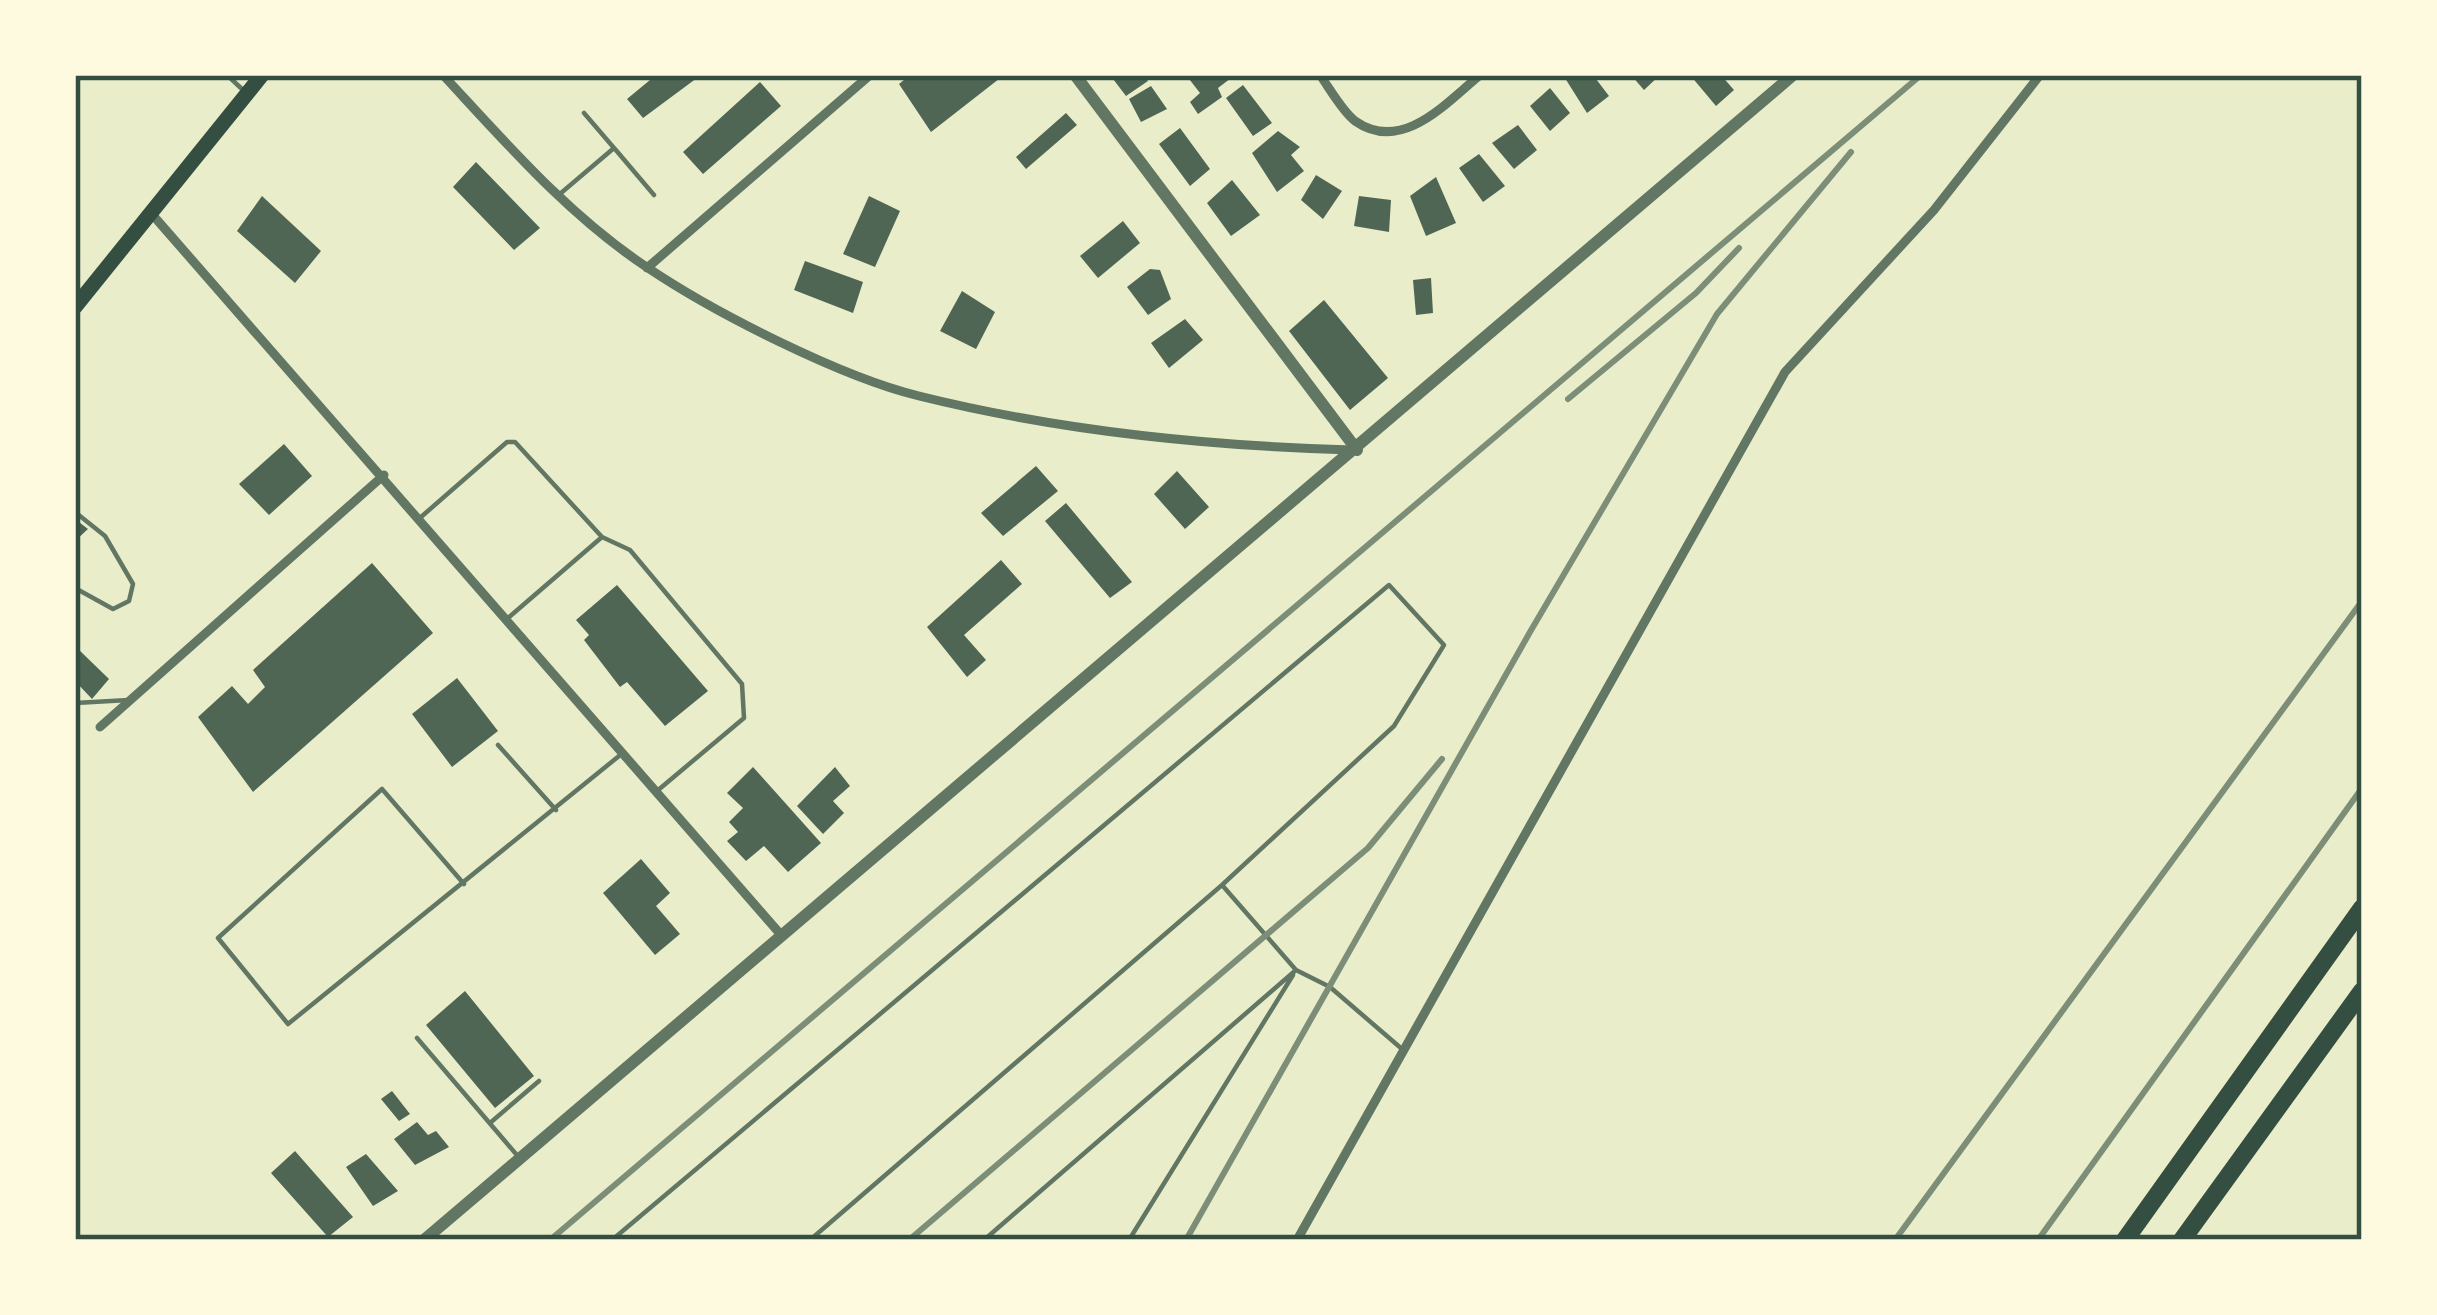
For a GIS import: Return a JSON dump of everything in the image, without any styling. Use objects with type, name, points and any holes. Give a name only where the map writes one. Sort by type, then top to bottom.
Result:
[{"type":"highway","points":[[2125,1240],[2362,908]]},
{"type":"highway","points":[[2182,1240],[2362,991]]},
{"type":"main road","points":[[75,307],[262,75]]},
{"type":"street","points":[[443,75],[557,197],[647,268],[770,336],[914,395],[1111,431],[1254,447],[1357,450]]},
{"type":"street","points":[[647,268],[870,75]]},
{"type":"street","points":[[1075,75],[1357,450]]},
{"type":"street","points":[[1320,75],[1354,121],[1384,132],[1419,126],[1480,75]]},
{"type":"street","points":[[424,1240],[1793,75]]},
{"type":"street","points":[[1297,1240],[1785,373],[1934,210],[2040,75]]},
{"type":"street","points":[[151,213],[782,936]]},
{"type":"street","points":[[100,727],[384,475]]},
{"type":"lane","points":[[227,75],[247,94]]},
{"type":"lane","points":[[584,113],[654,194]]},
{"type":"lane","points":[[557,197],[614,148]]},
{"type":"lane","points":[[421,518],[507,442],[515,442],[602,536],[630,550],[742,684],[744,718],[657,791]]},
{"type":"lane","points":[[75,512],[105,536],[133,584],[129,601],[113,609],[75,588]]},
{"type":"lane","points":[[508,618],[602,536]]},
{"type":"lane","points":[[612,1240],[1389,585],[1444,645],[1394,726],[1222,884],[810,1240]]},
{"type":"lane","points":[[75,703],[133,699]]},
{"type":"lane","points":[[499,745],[556,811]]},
{"type":"lane","points":[[464,884],[382,789],[218,938],[288,1024],[556,811],[623,752]]},
{"type":"lane","points":[[1222,884],[1295,970],[1330,987],[1403,1051]]},
{"type":"lane","points":[[984,1240],[1295,970]]},
{"type":"lane","points":[[1129,1240],[1295,970]]},
{"type":"lane","points":[[417,1038],[520,1159]]},
{"type":"lane","points":[[490,1123],[539,1081]]},
{"type":"building","points":[[656,75],[701,75],[643,118],[627,99]]},
{"type":"building","points":[[910,75],[1004,75],[931,132],[899,84]]},
{"type":"building","points":[[1110,75],[1144,75],[1148,81],[1126,96]]},
{"type":"building","points":[[1186,75],[1235,75],[1218,88],[1222,97],[1198,114],[1190,102],[1200,93]]},
{"type":"building","points":[[1563,75],[1593,75],[1609,96],[1587,113]]},
{"type":"building","points":[[1631,75],[1660,75],[1644,90]]},
{"type":"building","points":[[1690,75],[1721,75],[1734,90],[1716,106]]},
{"type":"building","points":[[760,82],[781,106],[703,174],[683,152]]},
{"type":"building","points":[[1243,85],[1272,123],[1253,136],[1226,98]]},
{"type":"building","points":[[1151,86],[1167,109],[1141,122],[1129,99]]},
{"type":"building","points":[[1550,88],[1570,113],[1550,131],[1530,106]]},
{"type":"building","points":[[1066,113],[1077,125],[1026,169],[1016,157]]},
{"type":"building","points":[[1518,125],[1537,150],[1514,169],[1492,143]]},
{"type":"building","points":[[1180,128],[1210,169],[1190,186],[1159,144]]},
{"type":"building","points":[[1278,131],[1300,147],[1291,155],[1304,171],[1277,192],[1252,153]]},
{"type":"building","points":[[1479,154],[1505,186],[1483,202],[1459,168]]},
{"type":"building","points":[[476,162],[540,228],[514,250],[453,187]]},
{"type":"building","points":[[1316,175],[1342,191],[1323,219],[1301,200]]},
{"type":"building","points":[[1436,177],[1456,223],[1426,236],[1410,196]]},
{"type":"building","points":[[1232,180],[1260,215],[1231,236],[1207,203]]},
{"type":"building","points":[[262,196],[321,251],[295,283],[237,231]]},
{"type":"building","points":[[869,196],[900,211],[875,267],[843,254]]},
{"type":"building","points":[[1359,196],[1391,200],[1389,232],[1354,226]]},
{"type":"building","points":[[1123,221],[1140,243],[1098,278],[1080,256]]},
{"type":"building","points":[[805,261],[863,282],[853,313],[794,290]]},
{"type":"building","points":[[1150,269],[1160,270],[1171,299],[1148,315],[1127,287]]},
{"type":"building","points":[[1431,278],[1433,313],[1416,315],[1413,280]]},
{"type":"building","points":[[962,291],[995,312],[976,349],[940,331]]},
{"type":"building","points":[[1324,300],[1388,378],[1350,410],[1289,331]]},
{"type":"building","points":[[1185,319],[1203,340],[1169,368],[1151,343]]},
{"type":"building","points":[[284,444],[312,476],[269,515],[239,484]]},
{"type":"building","points":[[1036,466],[1058,491],[1003,536],[981,513]]},
{"type":"building","points":[[1177,471],[1209,507],[1185,529],[1154,494]]},
{"type":"building","points":[[1066,503],[1132,582],[1110,598],[1045,521]]},
{"type":"building","points":[[75,519],[88,529],[75,541]]},
{"type":"building","points":[[1001,560],[1022,584],[964,635],[986,660],[967,677],[927,627]]},
{"type":"building","points":[[372,563],[433,633],[253,792],[198,717],[232,686],[248,704],[265,687],[253,670]]},
{"type":"building","points":[[617,585],[708,691],[665,726],[627,682],[620,687],[584,640],[589,635],[576,620]]},
{"type":"building","points":[[75,646],[109,679],[92,699],[75,681]]},
{"type":"building","points":[[457,678],[498,731],[452,767],[412,714]]},
{"type":"building","points":[[753,767],[821,843],[788,872],[764,846],[746,861],[727,841],[738,832],[729,822],[743,808],[727,793]]},
{"type":"building","points":[[835,767],[850,786],[833,801],[844,813],[823,834],[797,806]]},
{"type":"building","points":[[641,859],[670,893],[656,906],[680,934],[655,955],[603,893]]},
{"type":"building","points":[[465,991],[534,1076],[495,1108],[426,1025]]},
{"type":"building","points":[[392,1091],[410,1114],[399,1121],[381,1099]]},
{"type":"building","points":[[417,1122],[428,1135],[436,1131],[449,1147],[415,1165],[394,1139]]},
{"type":"building","points":[[295,1151],[353,1217],[328,1237],[271,1173]]},
{"type":"building","points":[[366,1154],[398,1191],[373,1206],[346,1167]]},
{"type":"railway","points":[[550,1240],[1921,75]]},
{"type":"railway","points":[[1186,1240],[1530,632],[1717,314],[1851,152]]},
{"type":"railway","points":[[1568,399],[1696,293],[1739,248]]},
{"type":"railway","points":[[1895,1240],[2362,601]]},
{"type":"railway","points":[[909,1240],[1368,848],[1442,759]]},
{"type":"railway","points":[[2038,1240],[2362,788]]}]
